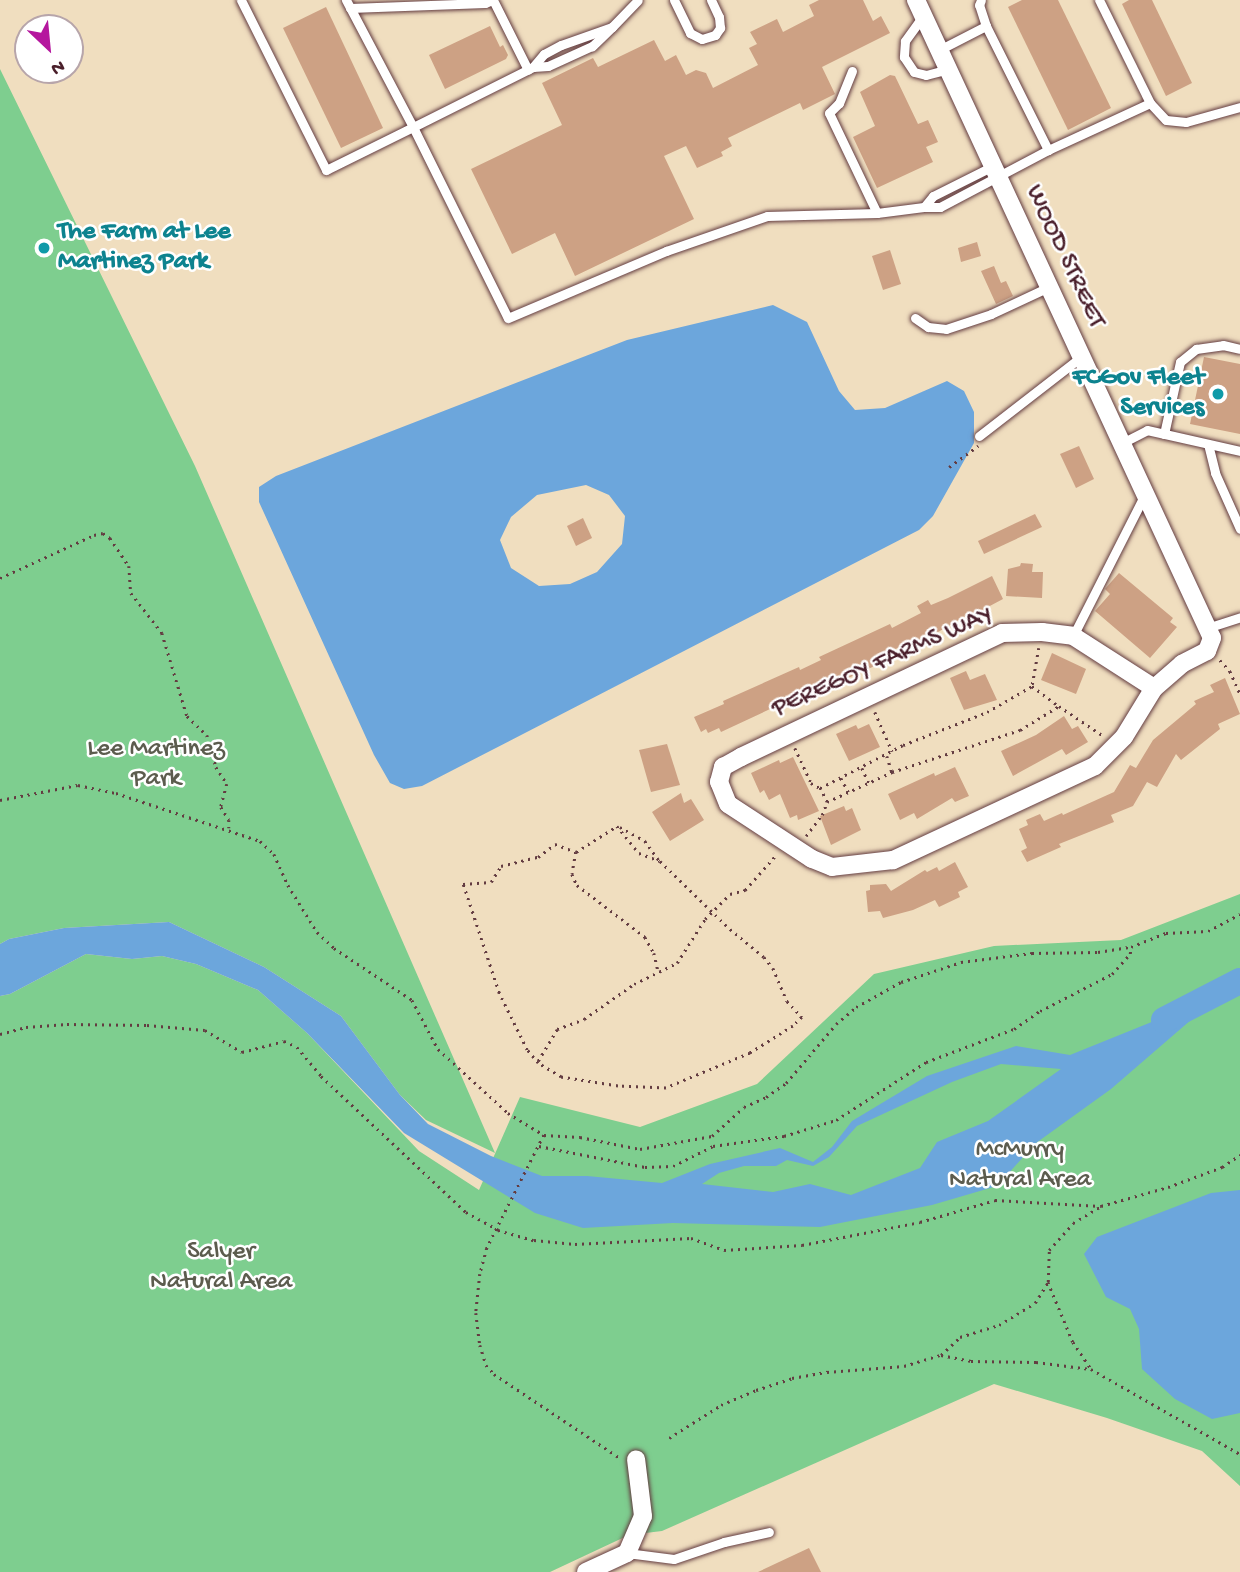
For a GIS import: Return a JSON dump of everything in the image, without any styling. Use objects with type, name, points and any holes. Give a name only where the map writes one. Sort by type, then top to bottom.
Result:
[{"type":"street","name":"WOOD STREET","points":[[920,8],[1212,638],[1207,651]]},
{"type":"street","name":"PEREGOY FARMS WAY","points":[[1042,632],[1073,636],[1154,688],[1125,737],[1094,766],[1022,803],[893,860],[832,867],[812,859],[728,804],[719,782],[723,767],[741,757],[1002,633],[1042,632]]},
{"type":"street","points":[[1154,688],[1182,664],[1207,651]]},
{"type":"street","points":[[586,1572],[627,1553],[643,1516],[632,1462]]},
{"type":"lane","points":[[241,0],[326,170],[530,68],[544,54],[561,45],[612,27],[638,0]]},
{"type":"lane","points":[[530,68],[492,0],[485,3],[348,4],[509,318],[666,251],[767,216],[877,212],[924,207],[933,196],[1048,150],[1150,103]]},
{"type":"lane","points":[[674,0],[690,33],[702,39],[715,35],[720,28],[719,17],[711,0]]},
{"type":"lane","points":[[981,0],[979,5],[986,26],[1048,150]]},
{"type":"lane","points":[[1099,0],[1150,103],[1167,120],[1186,122],[1240,107]]},
{"type":"lane","points":[[920,8],[905,41],[904,57],[914,72],[926,75],[948,69]]},
{"type":"lane","points":[[939,50],[986,26]]},
{"type":"lane","points":[[852,71],[839,103],[829,113],[877,212]]},
{"type":"lane","points":[[915,318],[928,327],[946,329],[991,314],[1049,287]]},
{"type":"lane","points":[[1164,434],[1180,362],[1196,349],[1223,345],[1240,349]]},
{"type":"lane","points":[[982,433],[1081,357]]},
{"type":"lane","points":[[1122,443],[1147,430],[1240,451]]},
{"type":"lane","points":[[1208,444],[1215,473],[1240,529]]},
{"type":"lane","points":[[1073,636],[1145,493]]},
{"type":"lane","points":[[1207,628],[1240,617]]},
{"type":"lane","points":[[627,1553],[674,1559],[724,1542],[769,1532]]},
{"type":"path","points":[[948,467],[979,446],[985,437],[982,433]]},
{"type":"path","points":[[0,578],[94,535],[103,533],[110,538],[129,566],[131,593],[162,633],[187,716],[207,735],[216,767],[227,784],[221,807],[229,820],[229,829]]},
{"type":"path","points":[[820,788],[887,756],[892,751],[987,712],[1032,686],[1041,642]]},
{"type":"path","points":[[1207,651],[1230,671],[1240,693]]},
{"type":"path","points":[[1032,686],[1102,735]]},
{"type":"path","points":[[806,836],[827,802],[892,772],[1020,730],[1059,706]]},
{"type":"path","points":[[872,708],[892,751]]},
{"type":"path","points":[[793,745],[811,783],[820,788],[827,802]]},
{"type":"path","points":[[887,756],[892,772]]},
{"type":"path","points":[[862,768],[869,783]]},
{"type":"path","points":[[841,778],[849,793]]},
{"type":"path","points":[[0,800],[78,785],[116,793],[260,841],[269,848],[317,932],[334,948],[412,1000],[438,1049],[509,1113],[544,1135],[580,1137],[640,1149],[712,1136],[744,1107],[766,1097],[786,1083],[836,1024],[856,1007],[901,982],[961,962],[1032,953],[1098,952],[1132,947],[1166,933],[1208,931],[1240,914]]},
{"type":"path","points":[[576,852],[555,844],[538,857],[501,866],[491,882],[463,884],[499,993],[527,1050],[538,1063],[561,1077],[571,1079],[618,1086],[666,1088],[750,1053],[793,1026],[802,1017],[787,1001],[773,968],[660,861],[645,841],[617,826]]},
{"type":"path","points":[[617,826],[576,852],[572,874],[577,885],[645,937],[654,953],[659,972]]},
{"type":"path","points":[[617,826],[639,853],[660,861]]},
{"type":"path","points":[[538,1063],[557,1029],[584,1019],[634,984],[677,963],[694,932],[730,894],[745,890],[776,855]]},
{"type":"path","points":[[539,1146],[645,1167],[673,1166],[713,1146],[783,1136],[836,1120],[926,1062],[1014,1029],[1040,1011],[1112,974],[1130,954],[1132,947]]},
{"type":"path","points":[[0,1034],[26,1027],[67,1024],[147,1025],[205,1030],[242,1052],[284,1041],[297,1047],[321,1076],[466,1212],[498,1230],[534,1240],[575,1244],[691,1238],[724,1250],[758,1250],[899,1227],[995,1200],[1101,1206]]},
{"type":"path","points":[[544,1135],[487,1248],[480,1274],[476,1313],[480,1345],[486,1365],[518,1391],[632,1462]]},
{"type":"path","points":[[1091,1369],[1073,1342],[1048,1282],[1049,1250],[1073,1223],[1101,1206],[1168,1187],[1222,1167],[1240,1156]]},
{"type":"path","points":[[669,1438],[721,1405],[792,1378],[904,1366],[941,1355],[960,1337],[999,1325],[1035,1303],[1048,1282]]},
{"type":"path","points":[[941,1355],[971,1361],[1036,1363],[1091,1369],[1240,1454]]},
{"type":"green space","name":"Lee Martinez Park","points":[[0,69],[195,466],[495,1153],[426,1120],[400,1095],[341,1016],[264,967],[169,922],[64,928],[9,939],[0,944]]},
{"type":"green space","points":[[1240,894],[1240,1486],[1202,1451],[1107,1418],[994,1384],[662,1531],[629,1535],[550,1572],[0,1572],[0,996],[10,994],[86,954],[132,959],[162,956],[196,964],[258,990],[307,1033],[419,1151],[479,1190],[520,1097],[640,1127],[757,1084],[874,974],[994,946],[1121,940]]},
{"type":"water","points":[[773,305],[807,322],[839,391],[855,410],[885,408],[947,381],[964,391],[974,412],[974,443],[933,516],[919,530],[422,786],[404,789],[390,783],[374,755],[259,502],[259,487],[276,476],[627,340]],"holes":[[[586,485],[609,495],[625,516],[622,544],[597,572],[570,584],[539,586],[511,568],[500,540],[511,517],[537,495]]]},
{"type":"water","points":[[169,922],[264,967],[341,1016],[400,1095],[428,1124],[491,1156],[542,1176],[587,1176],[662,1183],[710,1164],[780,1148],[813,1162],[832,1147],[852,1121],[927,1076],[1016,1046],[1070,1055],[1221,994],[1111,1089],[1036,1143],[997,1186],[932,1205],[820,1227],[673,1223],[583,1228],[535,1213],[404,1133],[307,1033],[258,990],[196,964],[162,956],[132,959],[86,954],[10,994],[0,996],[0,944],[9,939],[64,928]],"holes":[[[1001,1064],[1061,1069],[988,1121],[937,1142],[920,1168],[851,1195],[810,1184],[773,1192],[702,1184],[719,1173],[744,1166],[776,1166],[787,1160],[813,1166],[829,1157],[857,1126],[952,1082]]]},
{"type":"water","points":[[1240,1190],[1240,1413],[1212,1419],[1175,1399],[1142,1369],[1139,1329],[1130,1309],[1106,1297],[1084,1254],[1097,1237],[1211,1193]]},
{"type":"building","points":[[819,0],[863,0],[873,21],[881,16],[890,33],[822,67],[835,94],[803,110],[800,103],[728,138],[732,146],[721,152],[723,156],[697,168],[686,146],[664,156],[694,219],[575,276],[555,233],[512,254],[471,169],[562,125],[542,83],[593,58],[598,67],[654,40],[665,61],[676,55],[686,75],[696,70],[706,73],[713,88],[758,65],[749,48],[757,44],[750,32],[777,19],[783,32],[814,16],[809,5]]},
{"type":"building","points":[[1022,0],[1058,0],[1111,108],[1068,130],[1008,7]]},
{"type":"building","points":[[1129,0],[1152,0],[1192,83],[1166,96],[1122,4]]},
{"type":"building","points":[[326,7],[383,128],[341,148],[283,28]]},
{"type":"building","points":[[490,26],[500,47],[503,45],[508,55],[506,59],[445,89],[429,55]]},
{"type":"building","points":[[890,75],[895,76],[918,124],[928,120],[938,142],[926,147],[933,162],[877,188],[853,137],[875,126],[860,92]]},
{"type":"building","points":[[977,242],[981,256],[961,262],[958,248]]},
{"type":"building","points":[[890,250],[901,284],[883,290],[872,256]]},
{"type":"building","points":[[994,266],[1001,283],[1006,281],[1013,296],[996,304],[981,271]]},
{"type":"building","name":"FCGov Fleet Services","points":[[1204,357],[1240,364],[1240,434],[1190,424]]},
{"type":"building","points":[[1079,446],[1094,479],[1076,488],[1060,454]]},
{"type":"building","points":[[1035,514],[1042,527],[984,554],[978,541]]},
{"type":"building","points":[[583,518],[592,538],[576,546],[567,526]]},
{"type":"building","points":[[1021,563],[1033,564],[1032,572],[1043,572],[1042,598],[1006,596],[1008,569],[1020,566]]},
{"type":"building","points":[[1119,573],[1173,618],[1170,622],[1177,627],[1150,658],[1095,611],[1110,594],[1105,589]]},
{"type":"building","points":[[992,576],[1003,599],[974,618],[971,613],[919,643],[917,639],[887,653],[890,659],[833,685],[830,677],[809,687],[812,695],[783,708],[781,704],[721,732],[719,728],[708,733],[706,729],[701,732],[694,717],[724,704],[723,701],[799,667],[800,670],[821,660],[819,657],[890,624],[892,628],[921,613],[917,606],[928,600],[931,605]]},
{"type":"building","points":[[1052,653],[1086,669],[1076,694],[1041,680]]},
{"type":"building","points":[[966,671],[970,680],[985,674],[997,700],[964,710],[950,678]]},
{"type":"building","points":[[1225,678],[1240,714],[1218,724],[1220,729],[1181,760],[1176,754],[1157,787],[1147,782],[1133,806],[1111,815],[1114,822],[1059,844],[1061,847],[1027,862],[1021,851],[1027,848],[1019,829],[1028,825],[1026,820],[1040,814],[1044,821],[1062,813],[1063,815],[1114,792],[1130,765],[1136,768],[1153,740],[1196,704],[1194,701],[1214,692],[1210,685]]},
{"type":"building","points":[[1064,716],[1072,729],[1078,726],[1088,742],[1066,755],[1062,749],[1013,776],[1001,751],[1036,735]]},
{"type":"building","points":[[869,724],[880,747],[849,761],[836,734],[856,725],[858,729]]},
{"type":"building","points":[[667,744],[680,785],[651,792],[639,750]]},
{"type":"building","points":[[793,757],[819,811],[798,820],[797,815],[790,818],[780,794],[769,800],[764,790],[760,793],[751,773],[779,760],[780,763]]},
{"type":"building","points":[[955,767],[969,796],[955,802],[952,798],[917,819],[914,813],[900,820],[888,794],[934,773],[935,776]]},
{"type":"building","points":[[681,793],[684,803],[691,799],[704,820],[670,841],[652,812]]},
{"type":"building","points":[[844,806],[846,811],[852,808],[861,830],[831,845],[820,816]]},
{"type":"building","points":[[955,862],[968,887],[958,892],[960,897],[939,907],[935,900],[913,910],[883,918],[880,911],[868,912],[866,891],[870,890],[870,885],[886,884],[891,891],[925,870],[927,872],[937,867],[939,871]]},
{"type":"building","points":[[809,1548],[821,1572],[758,1572]]},
{"type":"waterway","points":[[1164,1020],[1240,981]]},
{"type":"place","name":"The Farm at Lee Martinez Park","points":[[44,248]]},
{"type":"place","name":"FCGov Fleet Services","points":[[1218,394]]},
{"type":"park label","name":"McMurry Natural Area","points":[[1020,1166]]},
{"type":"park label","name":"Salyer Natural Area","points":[[221,1268]]}]
